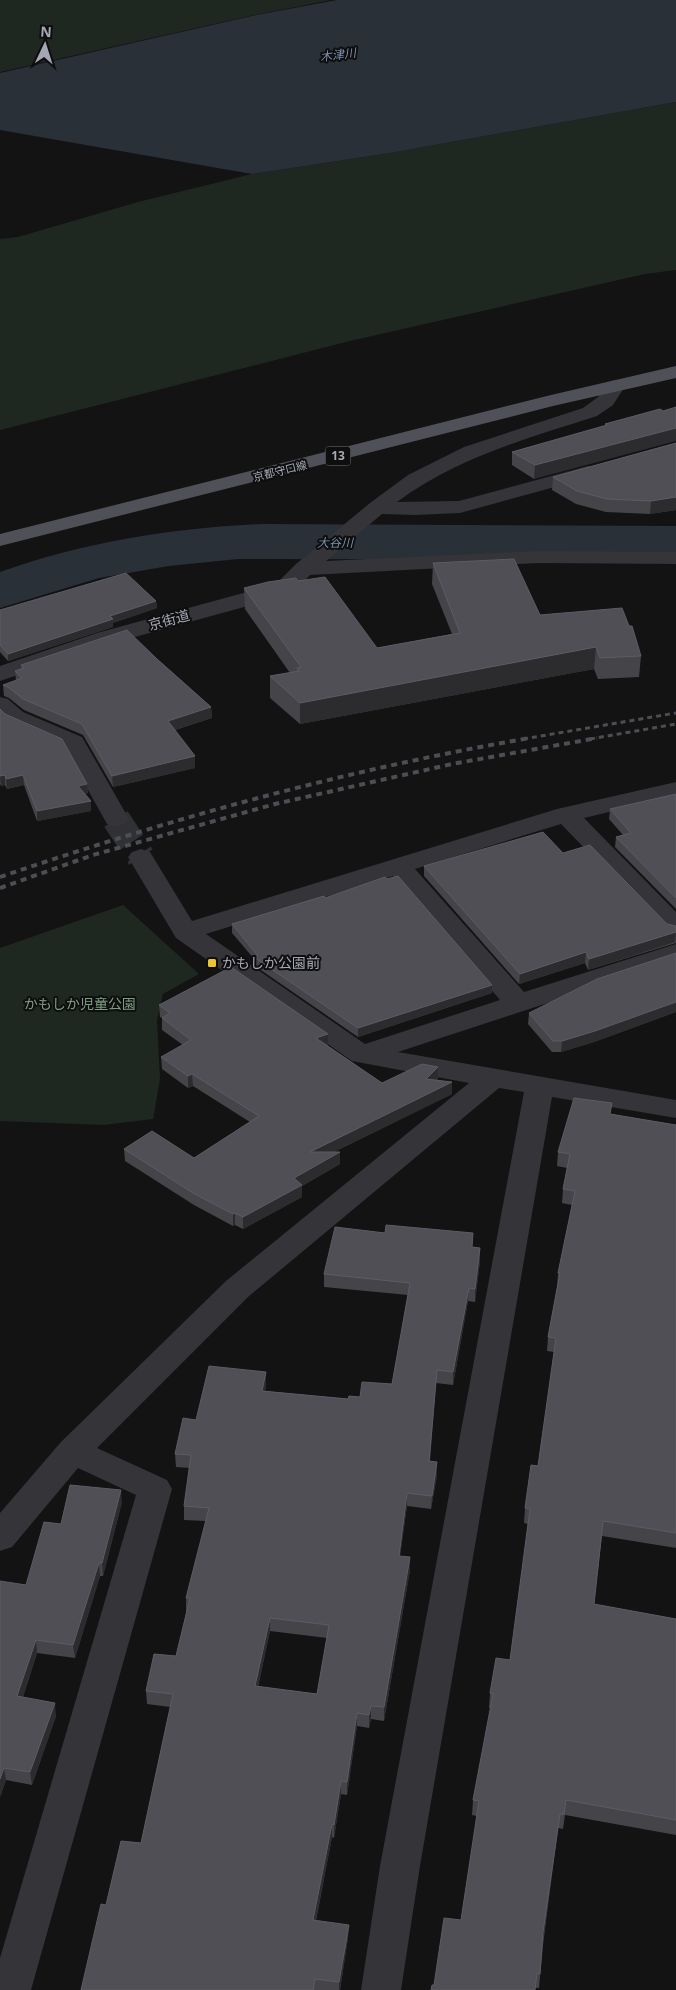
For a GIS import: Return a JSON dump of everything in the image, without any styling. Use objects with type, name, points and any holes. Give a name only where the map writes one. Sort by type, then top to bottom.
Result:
[{"type":"main road","name":"京都守口線","points":[[0,540],[676,372]]},
{"type":"street","points":[[377,507],[415,479],[471,451],[590,412],[606,401],[614,386]]},
{"type":"street","points":[[377,507],[415,509],[460,507],[610,466]]},
{"type":"street","name":"京街道","points":[[0,674],[38,659],[104,638],[284,589],[359,520],[377,507]]},
{"type":"street","points":[[304,569],[538,558],[676,558]]},
{"type":"street","points":[[0,704],[15,717],[74,742],[116,819]]},
{"type":"street","points":[[185,932],[566,814],[676,789]]},
{"type":"street","points":[[566,814],[676,927]]},
{"type":"street","points":[[141,857],[185,932],[362,1054],[676,1109]]},
{"type":"street","points":[[398,866],[519,1004]]},
{"type":"street","points":[[362,1054],[676,952]]},
{"type":"street","points":[[0,1536],[73,1451],[237,1289],[494,1077]]},
{"type":"street","points":[[382,1990],[400,1866],[540,1085]]},
{"type":"street","points":[[11,1990],[155,1489],[73,1451]]},
{"type":"green space","points":[[0,0],[331,0],[250,16],[0,72]]},
{"type":"green space","points":[[676,102],[676,270],[645,274],[350,341],[0,430],[0,239],[18,237],[138,202],[252,174],[390,153]]},
{"type":"green space","name":"かもしか児童公園","points":[[123,905],[199,974],[163,994],[157,1020],[160,1079],[153,1119],[104,1125],[0,1121],[0,948]]},
{"type":"water","name":"木津川","points":[[337,0],[676,0],[676,102],[390,153],[252,174],[0,130],[0,73],[252,16]]},
{"type":"building","points":[[676,407],[676,428],[535,465],[512,452],[607,425],[605,424],[660,409],[663,411]]},
{"type":"building","points":[[676,443],[676,497],[651,501],[607,499],[577,491],[553,477]]},
{"type":"building","points":[[514,559],[540,615],[622,608],[629,626],[632,626],[641,656],[600,658],[596,647],[300,703],[270,676],[299,671],[297,668],[301,667],[244,588],[296,578],[298,581],[325,577],[377,648],[460,633],[433,563]]},
{"type":"building","points":[[126,573],[156,601],[110,616],[113,619],[8,654],[0,645],[0,610]]},
{"type":"building","points":[[127,630],[211,707],[168,721],[195,756],[112,776],[82,724],[23,699],[3,685],[22,678],[15,671],[24,668],[21,665]]},
{"type":"building","points":[[0,709],[5,714],[62,739],[87,784],[78,786],[91,801],[37,811],[23,775],[6,779],[5,775],[0,776]]},
{"type":"building","points":[[676,794],[676,898],[616,837],[631,833],[610,809]]},
{"type":"building","points":[[543,832],[563,853],[590,845],[667,924],[676,926],[676,932],[589,959],[586,952],[520,974],[424,866]]},
{"type":"building","points":[[398,876],[492,985],[358,1028],[255,958],[258,956],[232,924],[324,896],[325,898],[385,877],[387,879]]},
{"type":"building","points":[[676,953],[676,1002],[562,1041],[553,1041],[529,1013],[597,979]]},
{"type":"building","points":[[231,967],[328,1034],[316,1038],[382,1083],[422,1064],[438,1067],[426,1079],[452,1082],[310,1152],[340,1152],[294,1178],[302,1185],[243,1217],[235,1213],[233,1214],[193,1193],[124,1149],[152,1131],[194,1158],[259,1116],[192,1074],[188,1076],[161,1057],[191,1040],[162,1018],[170,1013],[159,1005]]},
{"type":"building","points":[[574,1098],[612,1103],[610,1114],[676,1125],[676,1533],[603,1521],[594,1604],[676,1619],[676,1820],[566,1800],[564,1814],[560,1814],[543,1932],[540,1974],[537,1973],[535,1990],[431,1990],[432,1985],[434,1985],[444,1918],[461,1920],[479,1801],[473,1800],[493,1694],[490,1693],[496,1658],[510,1660],[530,1509],[525,1508],[531,1465],[538,1466],[556,1338],[548,1337],[560,1273],[558,1273],[575,1191],[563,1189],[570,1154],[558,1152]]},
{"type":"building","points":[[386,1225],[473,1233],[472,1247],[480,1248],[475,1289],[469,1288],[453,1372],[437,1370],[429,1461],[437,1462],[432,1496],[407,1493],[399,1556],[410,1557],[384,1707],[371,1706],[369,1715],[357,1713],[347,1782],[341,1781],[334,1825],[332,1824],[313,1920],[349,1925],[339,1982],[315,1979],[313,1990],[81,1990],[101,1904],[106,1905],[121,1841],[141,1843],[173,1694],[146,1691],[154,1654],[176,1656],[190,1598],[186,1598],[209,1508],[184,1506],[191,1455],[175,1454],[183,1418],[196,1420],[209,1366],[266,1372],[262,1391],[348,1399],[349,1396],[360,1397],[362,1382],[392,1384],[410,1283],[324,1274],[335,1227],[385,1233]],"holes":[[[270,1618],[329,1625],[317,1694],[255,1686]]]},
{"type":"building","points":[[70,1485],[121,1490],[102,1563],[99,1563],[73,1645],[36,1640],[17,1696],[55,1703],[30,1772],[4,1768],[0,1779],[0,1581],[26,1585],[44,1522],[61,1524]]},
{"type":"waterway","name":"大谷川","points":[[0,591],[57,571],[99,561],[145,552],[238,542],[676,543]]},
{"type":"tunnel","points":[[116,819],[141,857]]},
{"type":"railway","points":[[523,739],[676,713]]},
{"type":"railway","points":[[590,739],[676,724]]},
{"type":"railway","points":[[0,877],[130,835],[262,797],[395,764],[530,738]]},
{"type":"railway","points":[[0,888],[93,855],[275,804],[452,764],[597,738]]},
{"type":"place","name":"かもしか公園前","points":[[212,963]]}]
